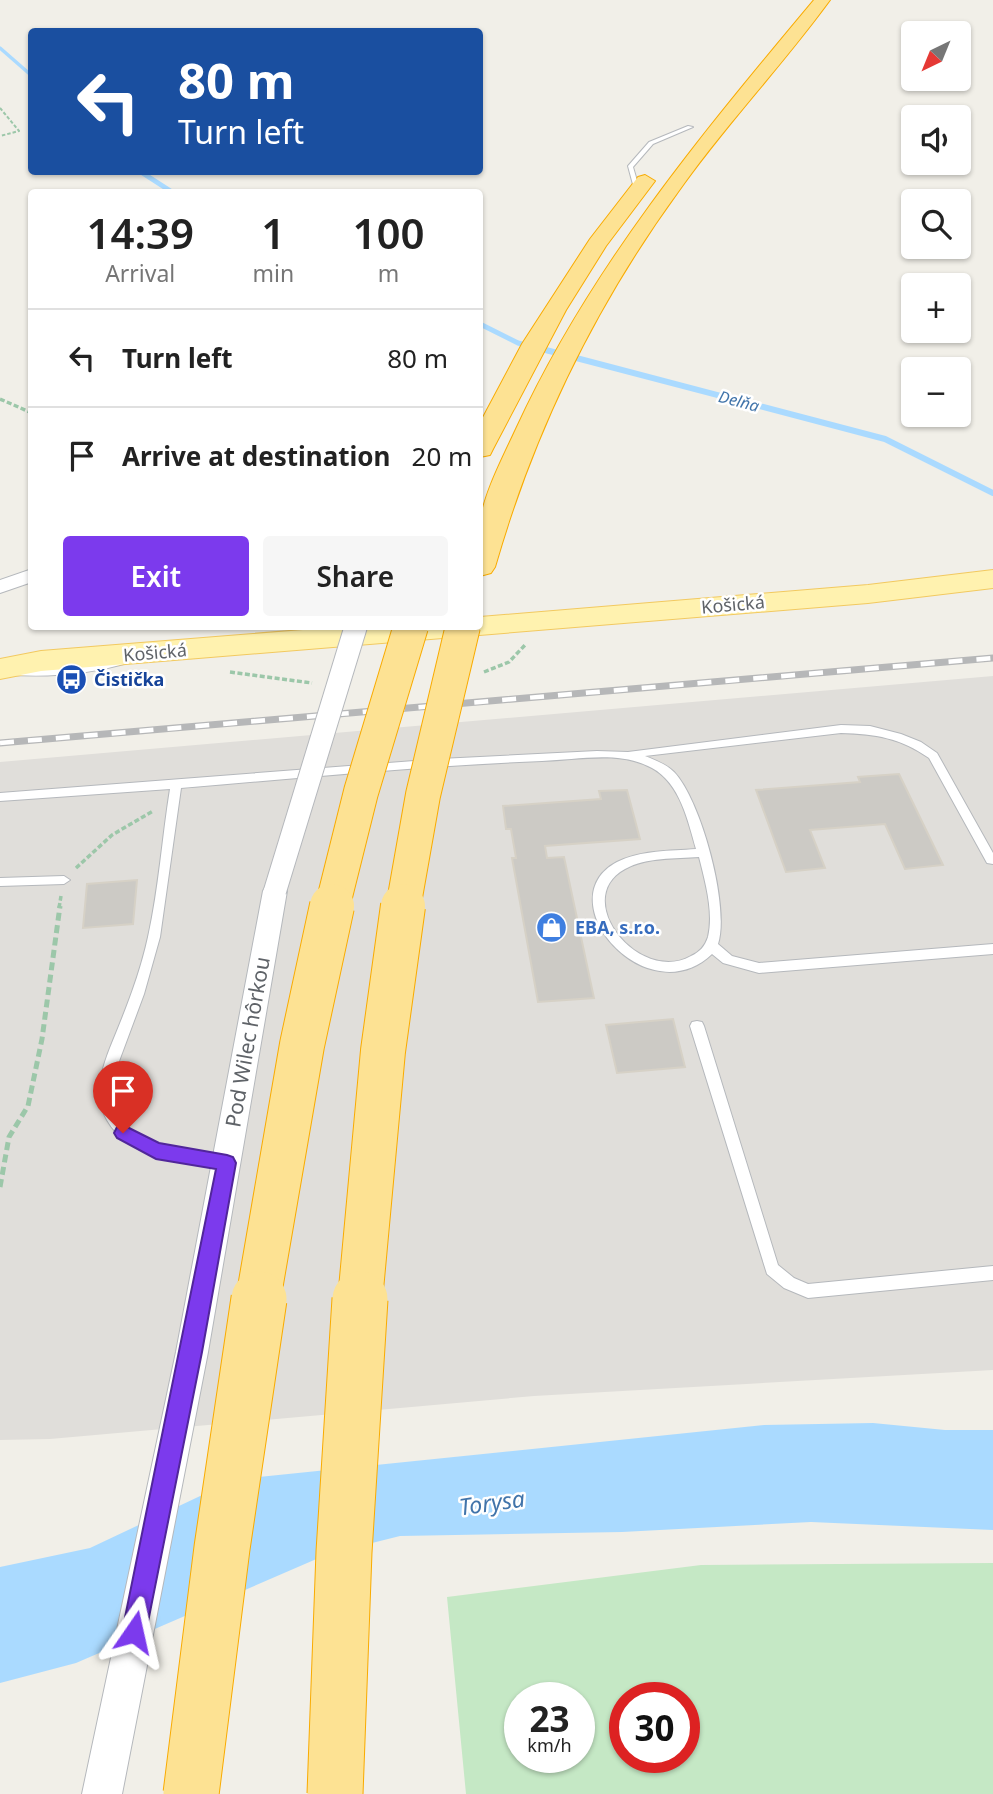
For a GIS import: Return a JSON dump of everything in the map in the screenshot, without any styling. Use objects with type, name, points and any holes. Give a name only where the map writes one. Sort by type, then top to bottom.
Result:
[{"type":"highway","points":[[736,74],[799,0]]},
{"type":"highway","points":[[483,558],[514,467],[544,396],[605,284],[666,194],[822,0]]},
{"type":"highway","points":[[483,442],[505,394],[566,289],[638,191],[695,122]]},
{"type":"highway","points":[[191,1794],[235,1449],[302,1044],[333,897],[364,777],[410,630]]},
{"type":"highway","points":[[335,1794],[349,1437],[381,1062],[426,776],[462,630]]},
{"type":"main road","name":"Košická","points":[[483,626],[868,594],[990,580]]},
{"type":"main road","name":"Košická","points":[[0,670],[41,661],[431,630]]},
{"type":"main road","name":"Košická","points":[[0,658],[41,661]]},
{"type":"street","points":[[4,587],[28,577]]},
{"type":"street","name":"Pod Wilec hôrkou","points":[[102,1794],[192,1352],[275,891],[355,630]]},
{"type":"lane","points":[[638,191],[630,166],[651,143],[695,122]]},
{"type":"lane","points":[[0,670],[39,676],[98,669],[152,653]]},
{"type":"lane","points":[[0,797],[470,760],[625,755],[841,729],[870,730],[917,745],[933,756],[991,860]]},
{"type":"lane","points":[[625,755],[652,763],[671,776],[682,792],[703,853],[716,922],[712,946],[693,962],[667,968],[641,963],[619,948],[606,927],[599,905],[601,883],[615,869],[660,856],[703,853]]},
{"type":"lane","points":[[176,785],[150,954],[138,995],[109,1065],[106,1090],[110,1115],[123,1133],[156,1151],[227,1163]]},
{"type":"lane","points":[[0,882],[64,880]]},
{"type":"lane","points":[[712,946],[729,960],[759,968],[993,949]]},
{"type":"lane","points":[[697,1026],[772,1269],[789,1283],[808,1291],[993,1273]]},
{"type":"path","points":[[0,108],[19,131],[0,136]]},
{"type":"path","points":[[0,399],[28,411]]},
{"type":"path","points":[[0,1186],[9,1137],[28,1106],[39,1053],[57,913],[64,880],[95,846],[136,818],[173,803]]},
{"type":"shaded area","points":[[993,676],[993,1370],[534,1396],[50,1439],[0,1440],[0,762]]},
{"type":"green space","points":[[993,1563],[993,1794],[466,1794],[447,1597],[701,1565]]},
{"type":"water","name":"Torysa","points":[[873,1423],[945,1430],[993,1430],[993,1530],[811,1522],[622,1532],[400,1536],[328,1554],[76,1663],[0,1683],[0,1567],[90,1548],[215,1489],[250,1478],[764,1425]]},
{"type":"building","points":[[899,774],[943,865],[905,869],[885,824],[810,830],[825,868],[786,872],[756,790],[860,782],[858,777]]},
{"type":"building","name":"EBA, s.r.o.","points":[[627,790],[640,839],[545,846],[547,858],[564,857],[594,998],[538,1002],[512,858],[516,858],[511,829],[506,829],[503,806],[601,799],[599,791]]},
{"type":"building","points":[[137,880],[133,924],[83,928],[87,884]]},
{"type":"building","points":[[673,1019],[685,1067],[617,1073],[606,1025]]},
{"type":"waterway","name":"Delňa","points":[[0,48],[28,72]]},
{"type":"waterway","name":"Delňa","points":[[146,175],[167,189]]},
{"type":"waterway","name":"Delňa","points":[[483,326],[518,343],[549,351]]},
{"type":"waterway","name":"Delňa","points":[[542,349],[885,439],[993,493]]},
{"type":"railway","points":[[0,743],[993,658]]},
{"type":"place","name":"Čistička","points":[[71,680]]},
{"type":"place","name":"EBA, s.r.o.","points":[[552,928]]},
{"type":"route","points":[[123,1133],[156,1151],[227,1163],[192,1352],[134,1632]]}]
